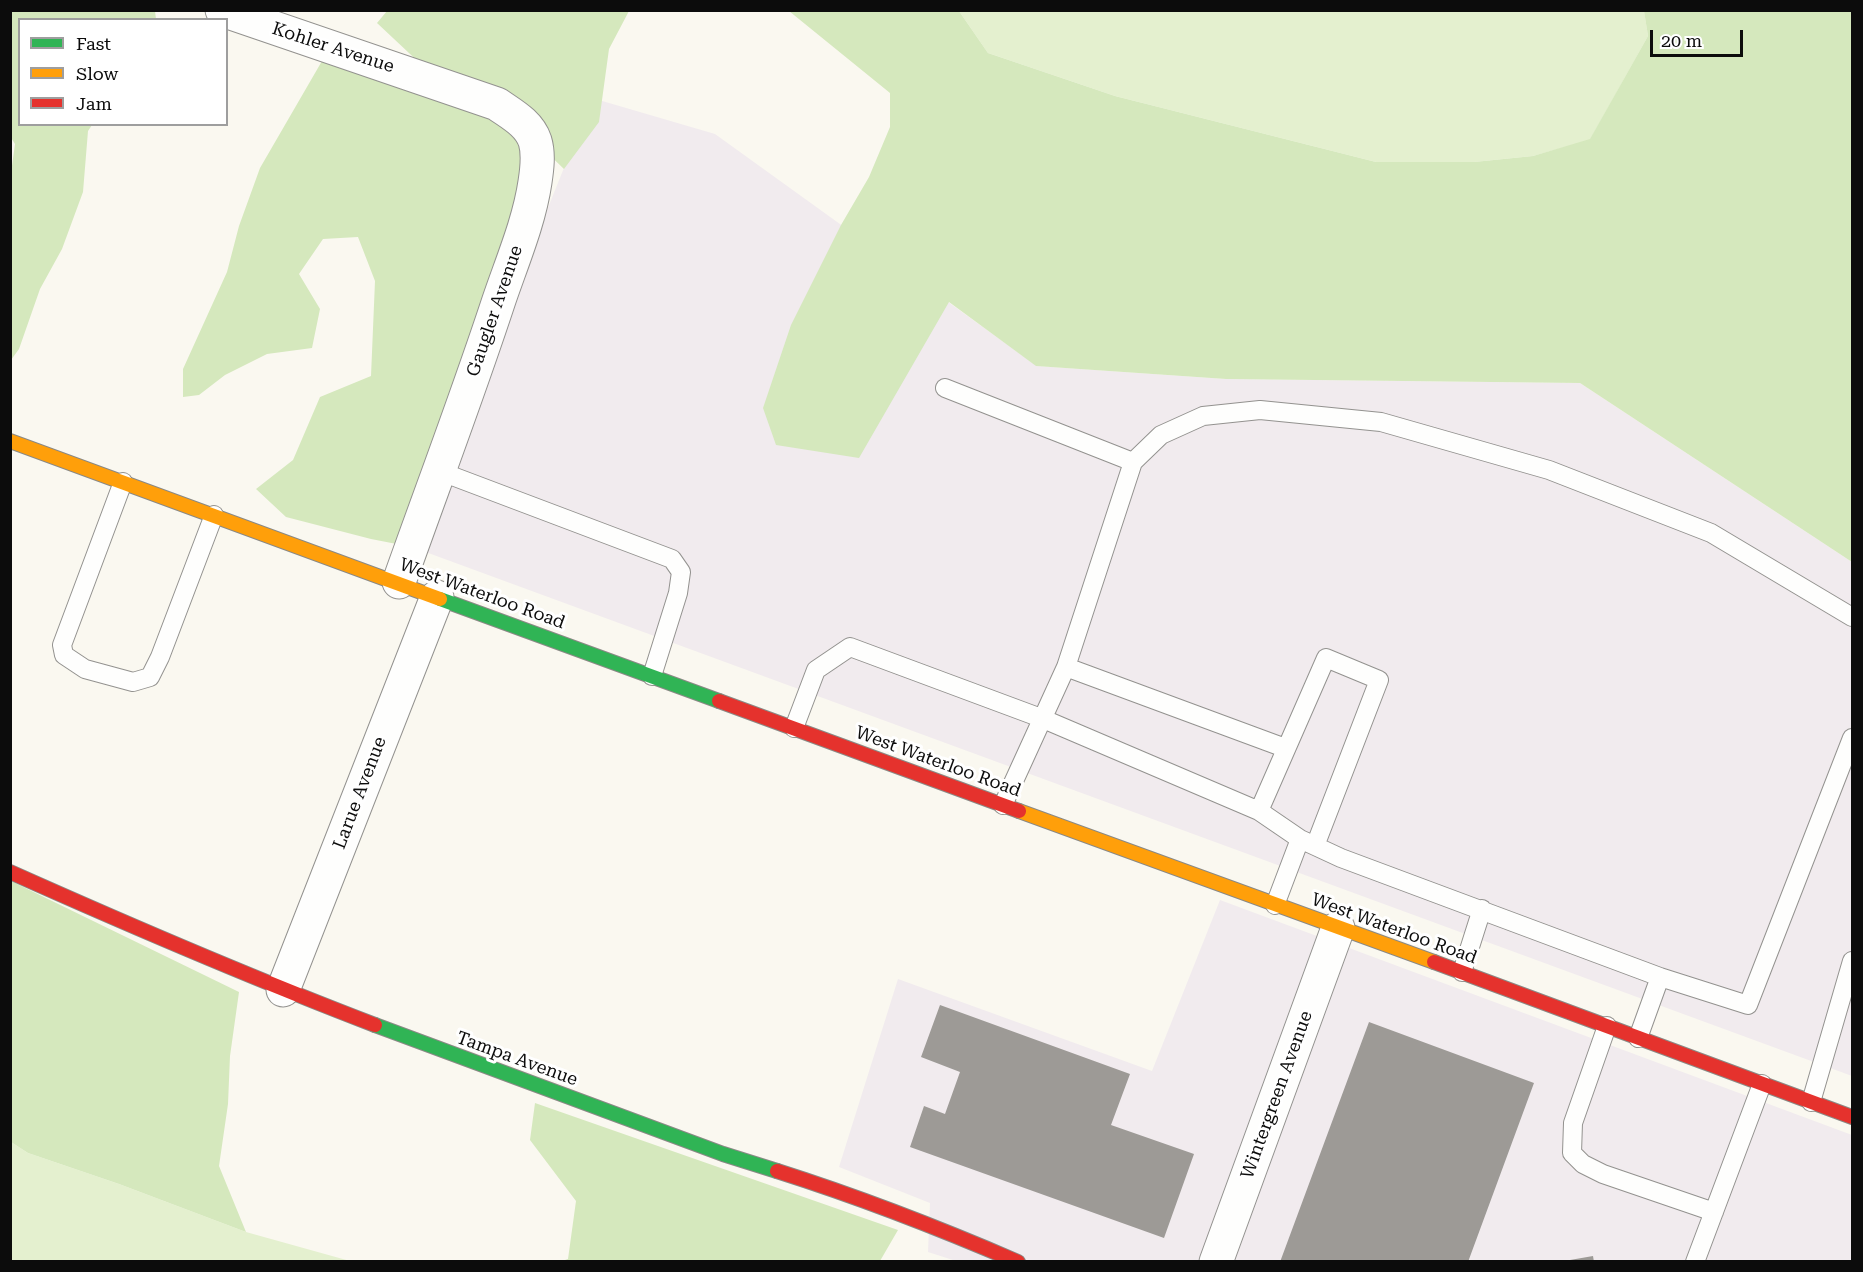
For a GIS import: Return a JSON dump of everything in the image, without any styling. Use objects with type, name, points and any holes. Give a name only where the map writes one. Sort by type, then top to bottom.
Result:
[{"type":"main road","name":"West Waterloo Road","points":[[10,441],[1852,1117]]},
{"type":"main road","name":"Tampa Avenue","points":[[10,872],[283,990],[468,1061],[723,1154],[832,1189],[953,1234],[1018,1262]]},
{"type":"street","name":"Kohler Avenue","points":[[222,10],[444,85]]},
{"type":"street","name":"Gaugler Avenue","points":[[399,582],[478,362],[529,209],[538,159],[535,141],[522,121],[497,104],[444,85]]},
{"type":"street","name":"Larue Avenue","points":[[283,990],[437,597]]},
{"type":"street","name":"Wintergreen Avenue","points":[[1216,1262],[1338,928]]},
{"type":"lane","points":[[945,388],[1133,462]]},
{"type":"lane","points":[[1003,805],[1066,667],[1133,462],[1161,435],[1203,416],[1260,410],[1381,422],[1549,470],[1711,534],[1852,617]]},
{"type":"lane","points":[[439,471],[672,559],[681,572],[678,593],[652,676]]},
{"type":"lane","points":[[123,482],[62,645],[64,655],[85,669],[134,682],[150,676],[160,657],[214,515]]},
{"type":"lane","points":[[794,728],[816,670],[850,647],[1041,718],[1259,812],[1308,843],[1341,858],[1660,977],[1748,1005],[1852,738]]},
{"type":"lane","points":[[1259,812],[1326,658],[1379,680],[1308,843],[1275,905]]},
{"type":"lane","points":[[1066,667],[1285,748]]},
{"type":"lane","points":[[1462,972],[1482,909]]},
{"type":"lane","points":[[1811,1102],[1852,961]]},
{"type":"lane","points":[[1638,1038],[1660,977]]},
{"type":"lane","points":[[1607,1026],[1573,1123],[1572,1153],[1583,1164],[1603,1174],[1714,1212]]},
{"type":"lane","points":[[1695,1262],[1762,1084]]},
{"type":"shaded area","points":[[592,98],[715,134],[1037,366],[1226,379],[1580,383],[1852,562],[1852,1076],[412,547]]},
{"type":"shaded area","points":[[1220,900],[1852,1135],[1852,1261],[956,1261],[928,1252],[930,1203],[839,1167],[898,979],[1152,1071]]},
{"type":"green space","points":[[11,10],[155,11],[156,18],[18,18],[18,126],[91,126],[88,131],[83,192],[62,249],[40,289],[19,349],[11,360],[10,180],[15,144],[10,136]]},
{"type":"green space","points":[[1644,10],[1648,36],[1590,140],[1533,156],[1474,162],[1376,162],[1115,96],[988,53],[959,11]]},
{"type":"green space","points":[[387,11],[629,11],[609,49],[599,122],[564,169],[536,142],[412,547],[286,517],[256,489],[293,460],[320,397],[371,376],[375,281],[358,237],[323,239],[299,274],[320,309],[312,348],[267,354],[225,375],[199,395],[183,397],[183,369],[227,272],[239,226],[260,168],[322,61],[442,84],[377,23]]},
{"type":"green space","points":[[789,11],[959,11],[988,53],[1115,96],[1376,162],[1474,162],[1533,156],[1590,139],[1648,36],[1644,11],[1852,11],[1852,562],[1580,383],[1226,379],[1036,366],[949,302],[859,458],[776,445],[763,408],[791,325],[841,225],[869,177],[890,127],[890,93]]},
{"type":"green space","points":[[11,881],[239,992],[230,1056],[228,1104],[219,1166],[246,1232],[119,1184],[28,1153],[11,1142]]},
{"type":"green space","points":[[535,1103],[898,1230],[880,1261],[562,1261],[568,1259],[576,1201],[530,1140]]},
{"type":"green space","points":[[11,1142],[28,1153],[119,1184],[246,1232],[350,1261],[11,1262]]},
{"type":"building","points":[[940,1005],[1130,1074],[1111,1125],[1194,1154],[1164,1238],[910,1147],[924,1106],[945,1114],[960,1072],[921,1057]]},
{"type":"building","points":[[1369,1022],[1534,1083],[1468,1262],[1280,1262]]},
{"type":"building","points":[[1593,1256],[1594,1262],[1570,1262],[1570,1260]]},
{"type":"traffic: fast","points":[[440,599],[719,701]]},
{"type":"traffic: fast","points":[[375,1025],[723,1154],[777,1171]]},
{"type":"traffic: slow","points":[[10,441],[440,599]]},
{"type":"traffic: slow","points":[[1019,811],[1434,962]]},
{"type":"traffic: jam","points":[[719,701],[1019,811]]},
{"type":"traffic: jam","points":[[10,872],[192,951],[375,1025]]},
{"type":"traffic: jam","points":[[1434,962],[1852,1117]]},
{"type":"traffic: jam","points":[[777,1171],[899,1213],[1018,1262]]}]
